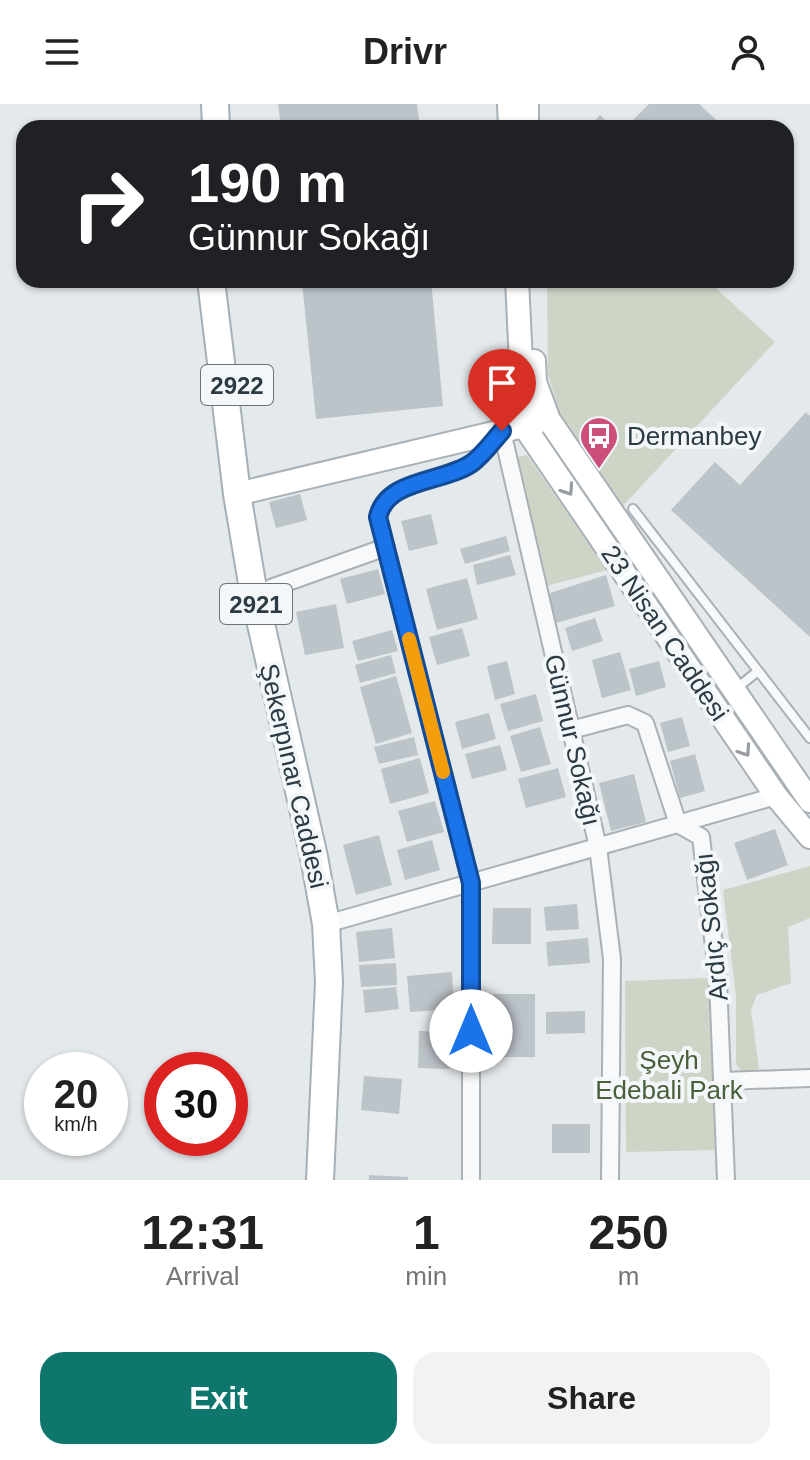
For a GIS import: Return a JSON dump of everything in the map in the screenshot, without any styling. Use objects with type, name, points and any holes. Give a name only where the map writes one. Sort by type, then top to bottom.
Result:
[{"type":"main road","name":"Şekerpınar Caddesi","points":[[212,288],[246,492],[271,588],[332,922],[342,1005],[333,1180]]},
{"type":"main road","name":"2922","points":[[228,288],[246,492]]},
{"type":"main road","name":"Şekerpınar Caddesi","points":[[246,492],[253,589],[314,857],[332,922],[320,1180]]},
{"type":"street","points":[[471,1180],[471,883],[378,517],[381,504],[395,492],[471,463],[513,428],[517,288]]},
{"type":"street","name":"23 Nisan Caddesi","points":[[532,288],[535,382],[549,420],[810,801]]},
{"type":"street","points":[[246,492],[549,420]]},
{"type":"street","name":"Günnur Sokağı","points":[[513,428],[571,730],[598,847],[612,959],[610,1180]]},
{"type":"street","name":"23 Nisan Caddesi","points":[[513,428],[776,796],[810,837]]},
{"type":"street","points":[[271,588],[386,547]]},
{"type":"street","name":"Ardıç Sokağı","points":[[571,730],[628,715],[645,723],[678,824],[701,837],[718,980],[726,1180]]},
{"type":"street","points":[[332,922],[776,796]]},
{"type":"street","points":[[723,1081],[810,1078]]},
{"type":"lane","points":[[633,509],[810,738]]},
{"type":"lane","points":[[733,692],[758,671]]},
{"type":"green space","points":[[547,288],[716,288],[775,342],[621,508],[560,414],[548,374]]},
{"type":"green space","points":[[527,455],[607,570],[546,586],[515,458]]},
{"type":"green space","points":[[810,866],[810,918],[788,927],[791,983],[757,995],[751,1010],[759,1069],[742,1072],[736,1064],[736,996],[723,890]]},
{"type":"green space","name":"Şeyh Edebali Park","points":[[708,978],[715,1150],[626,1152],[625,981]]},
{"type":"building","points":[[278,104],[417,104],[419,120],[280,120]]},
{"type":"building","points":[[649,104],[699,104],[716,120],[633,120]]},
{"type":"building","points":[[303,288],[432,288],[443,406],[316,419]]},
{"type":"building","points":[[806,412],[810,416],[810,637],[671,510],[715,462],[740,485]]},
{"type":"building","points":[[300,494],[307,520],[276,528],[269,502]]},
{"type":"building","points":[[431,514],[438,544],[409,551],[401,521]]},
{"type":"building","points":[[506,536],[510,551],[465,564],[460,549]]},
{"type":"building","points":[[510,555],[516,575],[477,585],[473,565]]},
{"type":"building","points":[[378,569],[385,594],[347,604],[340,579]]},
{"type":"building","points":[[606,575],[615,606],[556,623],[547,594]]},
{"type":"building","points":[[467,578],[478,619],[437,630],[426,589]]},
{"type":"building","points":[[336,604],[344,648],[305,655],[296,612]]},
{"type":"building","points":[[595,618],[603,641],[572,651],[565,628]]},
{"type":"building","points":[[462,628],[470,656],[437,665],[429,637]]},
{"type":"building","points":[[392,630],[398,651],[358,661],[352,641]]},
{"type":"building","points":[[620,652],[631,690],[602,698],[592,660]]},
{"type":"building","points":[[391,655],[396,673],[360,683],[355,665]]},
{"type":"building","points":[[507,661],[515,694],[495,700],[487,666]]},
{"type":"building","points":[[659,661],[666,687],[636,696],[629,669]]},
{"type":"building","points":[[396,676],[412,733],[376,744],[360,687]]},
{"type":"building","points":[[536,694],[543,721],[508,731],[500,704]]},
{"type":"building","points":[[489,713],[496,739],[462,749],[455,722]]},
{"type":"building","points":[[682,717],[690,746],[668,752],[660,723]]},
{"type":"building","points":[[540,727],[551,764],[521,772],[510,736]]},
{"type":"building","points":[[414,737],[418,755],[379,764],[374,747]]},
{"type":"building","points":[[500,745],[507,770],[472,779],[465,754]]},
{"type":"building","points":[[695,754],[705,791],[680,798],[670,761]]},
{"type":"building","points":[[420,758],[429,793],[390,804],[381,769]]},
{"type":"building","points":[[558,768],[566,797],[526,808],[518,779]]},
{"type":"building","points":[[634,774],[646,822],[611,831],[599,783]]},
{"type":"building","points":[[435,801],[444,832],[407,842],[398,811]]},
{"type":"building","points":[[775,829],[788,865],[747,880],[734,843]]},
{"type":"building","points":[[379,835],[392,885],[356,895],[343,845]]},
{"type":"building","points":[[432,840],[440,870],[405,880],[397,850]]},
{"type":"building","points":[[577,904],[579,929],[546,931],[544,907]]},
{"type":"building","points":[[493,908],[531,908],[531,944],[492,944]]},
{"type":"building","points":[[392,928],[395,958],[359,962],[356,932]]},
{"type":"building","points":[[588,938],[590,963],[548,966],[546,942]]},
{"type":"building","points":[[396,963],[397,985],[361,987],[359,965]]},
{"type":"building","points":[[452,972],[454,1009],[410,1012],[407,976]]},
{"type":"building","points":[[396,987],[399,1009],[365,1013],[363,990]]},
{"type":"building","points":[[493,994],[535,994],[535,1057],[493,1057]]},
{"type":"building","points":[[585,1011],[585,1033],[546,1034],[546,1012]]},
{"type":"building","points":[[419,1031],[451,1032],[449,1069],[418,1068]]},
{"type":"building","points":[[364,1076],[402,1079],[399,1114],[361,1110]]},
{"type":"building","points":[[552,1124],[590,1124],[590,1153],[552,1153]]},
{"type":"building","points":[[369,1175],[408,1177],[408,1180],[369,1180]]},
{"type":"slow traffic","points":[[409,639],[443,772]]},
{"type":"place","name":"Dermanbey","points":[[599,470]]},
{"type":"route","points":[[471,1031],[471,883],[378,517],[381,504],[395,492],[471,463],[502,431]]}]
